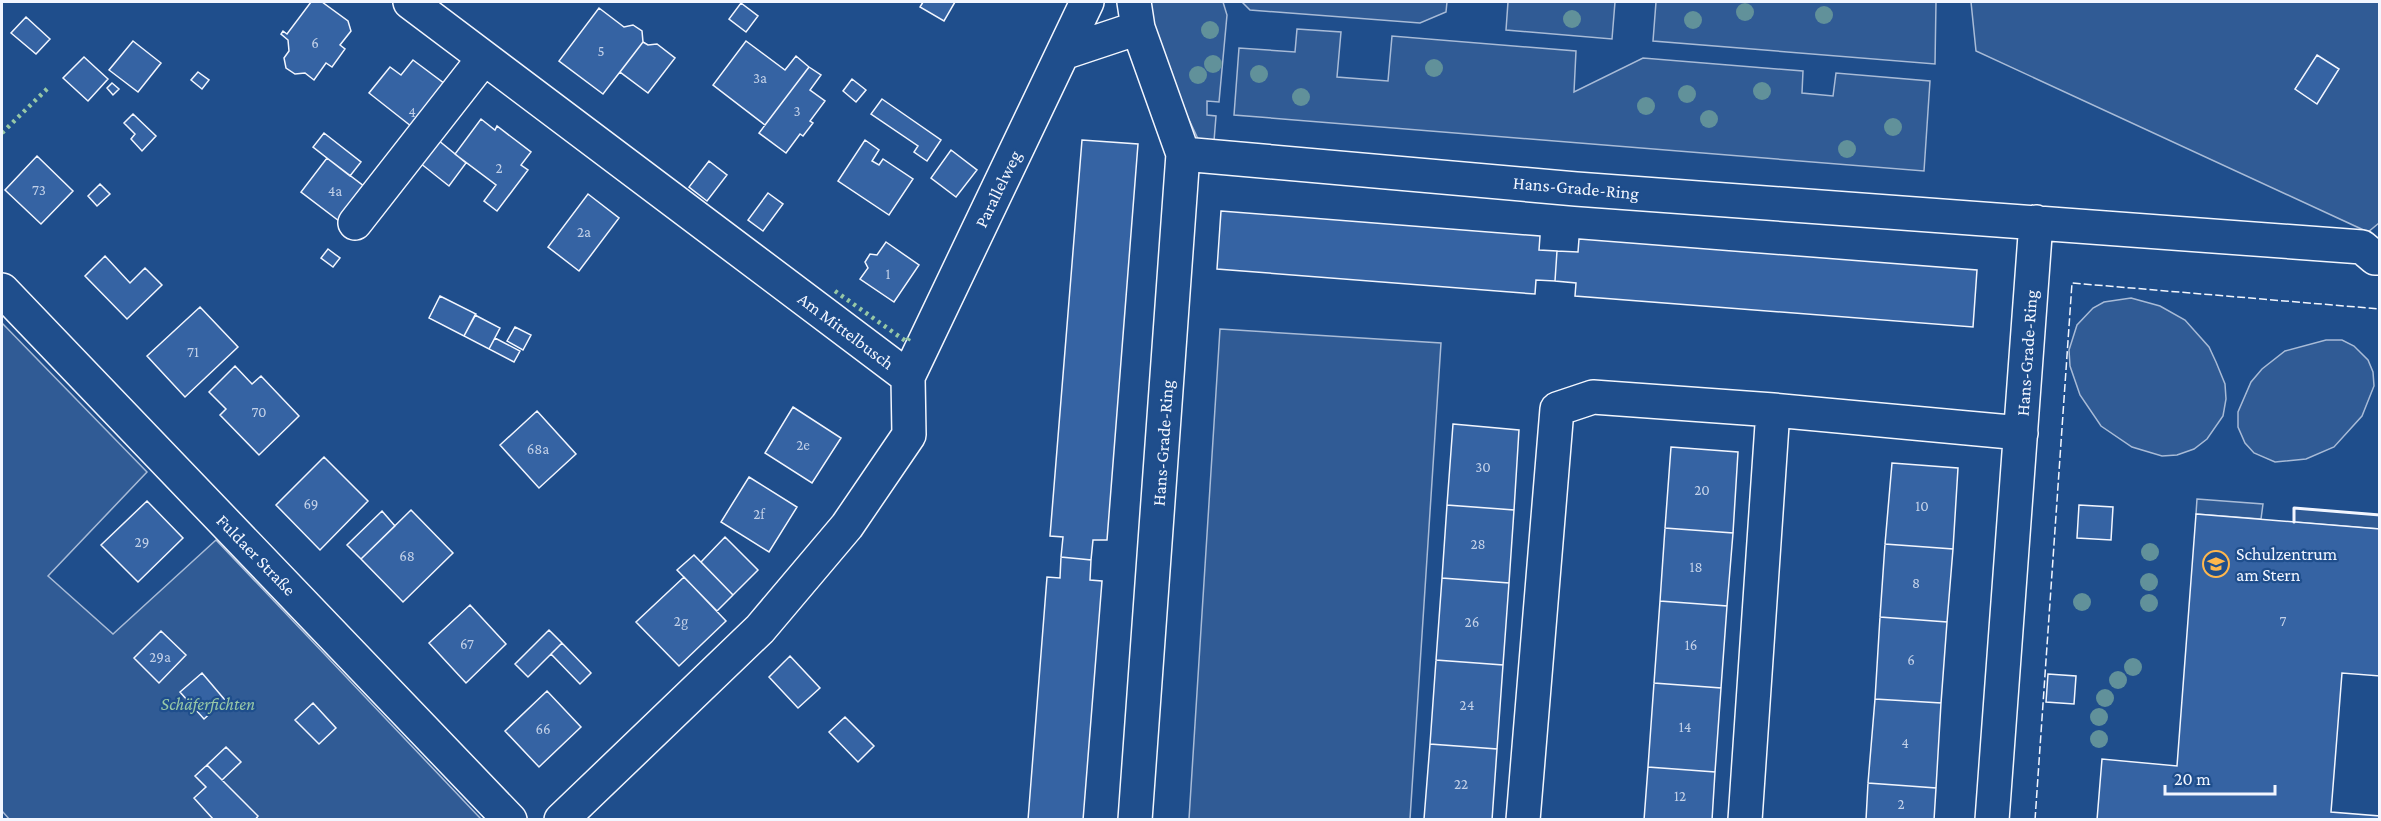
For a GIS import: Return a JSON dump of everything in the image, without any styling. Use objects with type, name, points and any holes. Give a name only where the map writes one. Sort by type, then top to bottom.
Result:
[{"type":"street","name":"Am Mittelbusch","points":[[410,2],[908,378],[909,435],[847,526],[760,629],[561,819]]},
{"type":"street","name":"Parallelweg","points":[[908,378],[1087,2]]},
{"type":"street","points":[[1063,53],[1136,15],[1183,154]]},
{"type":"street","points":[[355,223],[484,58]]},
{"type":"street","name":"Hans-Grade-Ring","points":[[1135,819],[1183,154],[1576,189],[2036,222],[1992,819]]},
{"type":"street","points":[[2036,222],[2362,248],[2377,258]]},
{"type":"street","name":"Fuldaer Straße","points":[[2,290],[510,819]]},
{"type":"street","points":[[1523,819],[1557,409],[1593,397],[1773,410],[2021,433]]},
{"type":"street","points":[[1744,819],[1773,410]]},
{"type":"shaded area","points":[[1145,2],[1223,2],[1227,15],[1219,102],[1207,101],[1207,115],[1216,116],[1214,141],[1199,141],[1155,47]]},
{"type":"shaded area","points":[[1242,2],[1447,2],[1446,12],[1420,23],[1250,10]]},
{"type":"shaded area","points":[[1508,2],[1615,2],[1612,39],[1506,30]]},
{"type":"shaded area","points":[[1656,2],[1936,2],[1935,64],[1653,41]]},
{"type":"shaded area","points":[[1971,2],[2379,2],[2379,223],[2368,232],[1976,51]]},
{"type":"shaded area","points":[[1297,29],[1341,32],[1337,77],[1388,81],[1392,36],[1576,51],[1574,92],[1643,58],[1803,71],[1802,93],[1833,96],[1836,73],[1930,81],[1924,171],[1234,115],[1239,48],[1295,52]]},
{"type":"shaded area","points":[[2131,298],[2160,306],[2185,320],[2209,347],[2216,362],[2225,384],[2226,399],[2223,416],[2207,439],[2194,449],[2177,455],[2162,456],[2132,447],[2101,426],[2080,395],[2070,366],[2069,350],[2077,325],[2093,308],[2104,302]]},
{"type":"shaded area","name":"Schäferfichten","points":[[2,323],[147,472],[48,576],[113,634],[216,540],[481,819],[10,820],[2,811]]},
{"type":"shaded area","points":[[1220,329],[1441,343],[1410,819],[1189,819]]},
{"type":"shaded area","points":[[2326,340],[2342,340],[2354,346],[2368,360],[2373,372],[2374,386],[2362,416],[2334,447],[2306,459],[2275,462],[2254,453],[2245,443],[2238,427],[2238,412],[2251,382],[2262,369],[2285,351]]},
{"type":"shaded area","points":[[2197,499],[2263,504],[2261,519],[2196,514]]},
{"type":"shaded area","points":[[2294,508],[2379,515],[2379,529],[2294,522]]},
{"type":"building","points":[[311,2],[322,2],[348,21],[351,31],[340,45],[345,49],[332,67],[326,63],[314,80],[305,73],[295,74],[286,68],[284,58],[289,51],[288,40],[281,34],[283,31],[287,34]]},
{"type":"building","points":[[923,2],[955,2],[944,21],[920,7]]},
{"type":"building","points":[[741,3],[758,16],[746,32],[729,19]]},
{"type":"building","points":[[599,8],[624,27],[633,25],[642,31],[643,42],[603,94],[559,61]]},
{"type":"building","points":[[26,17],[50,39],[36,54],[11,33]]},
{"type":"building","points":[[133,41],[161,63],[138,92],[109,70]]},
{"type":"building","points":[[746,41],[785,70],[796,56],[809,67],[765,125],[713,85]]},
{"type":"building","points":[[643,42],[648,45],[657,44],[675,58],[648,93],[620,72]]},
{"type":"building","points":[[2317,55],[2339,69],[2317,104],[2295,89]]},
{"type":"building","points":[[84,57],[108,79],[88,101],[63,78]]},
{"type":"building","points":[[413,60],[449,87],[416,130],[369,93],[390,67],[401,75]]},
{"type":"building","points":[[809,67],[821,75],[810,90],[825,101],[810,121],[813,123],[803,136],[800,134],[786,153],[759,133]]},
{"type":"building","points":[[198,72],[209,80],[202,89],[191,80]]},
{"type":"building","points":[[852,79],[866,90],[856,102],[843,91]]},
{"type":"building","points":[[112,83],[119,89],[113,95],[107,88]]},
{"type":"building","points":[[882,99],[941,140],[927,161],[914,152],[918,146],[871,114]]},
{"type":"building","points":[[133,114],[156,136],[142,151],[131,139],[135,134],[124,123]]},
{"type":"building","points":[[481,119],[495,130],[497,126],[531,152],[521,165],[528,170],[497,211],[484,201],[496,185],[455,154]]},
{"type":"building","points":[[324,133],[361,162],[350,176],[313,147]]},
{"type":"building","points":[[438,140],[466,163],[449,186],[420,163]]},
{"type":"building","points":[[865,140],[879,150],[872,161],[879,165],[883,159],[913,179],[889,215],[838,181]]},
{"type":"building","points":[[1082,140],[1138,144],[1107,540],[1093,540],[1091,560],[1061,557],[1063,537],[1050,536]]},
{"type":"building","points":[[951,150],[977,170],[956,197],[931,178]]},
{"type":"building","points":[[37,156],[73,191],[41,224],[5,190]]},
{"type":"building","points":[[327,158],[369,190],[343,224],[301,192]]},
{"type":"building","points":[[709,161],[727,175],[707,201],[689,187]]},
{"type":"building","points":[[100,184],[110,194],[97,206],[88,196]]},
{"type":"building","points":[[768,193],[783,204],[763,231],[748,220]]},
{"type":"building","points":[[588,194],[619,218],[579,271],[548,247]]},
{"type":"building","points":[[1221,211],[1540,236],[1539,250],[1557,251],[1555,281],[1536,280],[1535,294],[1217,269]]},
{"type":"building","points":[[1579,239],[1977,270],[1973,327],[1575,296],[1576,283],[1555,281],[1557,251],[1578,252]]},
{"type":"building","points":[[886,242],[919,265],[894,302],[860,279],[868,268],[865,262],[870,254],[877,255]]},
{"type":"building","points":[[328,249],[340,258],[333,267],[321,258]]},
{"type":"building","points":[[105,256],[130,283],[145,268],[162,285],[127,319],[85,276]]},
{"type":"building","points":[[440,296],[476,314],[464,336],[429,318]]},
{"type":"building","points":[[200,307],[238,347],[185,397],[147,356]]},
{"type":"building","points":[[475,315],[500,328],[489,349],[464,336]]},
{"type":"building","points":[[515,327],[531,335],[523,350],[507,341]]},
{"type":"building","points":[[495,338],[520,351],[514,362],[489,349]]},
{"type":"building","points":[[235,366],[252,384],[261,376],[299,416],[259,455],[220,415],[226,409],[209,392]]},
{"type":"building","points":[[793,407],[841,438],[812,483],[765,453]]},
{"type":"building","points":[[537,411],[576,454],[539,488],[500,445]]},
{"type":"building","points":[[1453,424],[1519,430],[1514,510],[1447,505]]},
{"type":"building","points":[[1671,447],[1738,452],[1733,533],[1665,528]]},
{"type":"building","points":[[324,457],[368,501],[320,550],[276,505]]},
{"type":"building","points":[[1892,463],[1958,468],[1953,549],[1885,544]]},
{"type":"building","points":[[749,477],[797,507],[769,552],[721,522]]},
{"type":"building","points":[[147,501],[183,538],[138,582],[101,545]]},
{"type":"building","points":[[1447,505],[1514,510],[1509,583],[1442,578]]},
{"type":"building","points":[[2079,505],[2113,507],[2111,540],[2077,538]]},
{"type":"building","points":[[411,510],[453,553],[403,602],[361,559]]},
{"type":"building","points":[[382,511],[395,526],[361,559],[347,545]]},
{"type":"building","points":[[2196,514],[2380,529],[2380,676],[2342,673],[2331,812],[2380,816],[2380,820],[2097,820],[2102,759],[2177,766]]},
{"type":"building","points":[[1665,528],[1733,533],[1727,606],[1660,601]]},
{"type":"building","points":[[725,537],[758,570],[733,595],[701,562]]},
{"type":"building","points":[[1885,544],[1953,549],[1947,622],[1880,617]]},
{"type":"building","points":[[694,555],[733,595],[717,611],[677,570]]},
{"type":"building","points":[[1061,557],[1091,560],[1090,580],[1102,581],[1083,820],[1028,820],[1047,577],[1060,578]]},
{"type":"building","points":[[684,577],[726,621],[679,666],[636,622]]},
{"type":"building","points":[[1442,578],[1509,583],[1503,665],[1436,660]]},
{"type":"building","points":[[1660,601],[1727,606],[1721,688],[1654,683]]},
{"type":"building","points":[[470,605],[506,644],[466,683],[429,643]]},
{"type":"building","points":[[1880,617],[1947,622],[1941,703],[1875,699]]},
{"type":"building","points":[[549,630],[562,643],[528,677],[515,664]]},
{"type":"building","points":[[161,631],[186,655],[159,683],[134,658]]},
{"type":"building","points":[[562,643],[591,673],[580,684],[551,654]]},
{"type":"building","points":[[790,656],[820,688],[798,708],[769,677]]},
{"type":"building","points":[[1436,660],[1503,665],[1497,749],[1430,744]]},
{"type":"building","points":[[202,673],[225,700],[204,719],[180,692]]},
{"type":"building","points":[[2048,674],[2076,676],[2074,704],[2046,702]]},
{"type":"building","points":[[1654,683],[1721,688],[1715,772],[1648,767]]},
{"type":"building","points":[[547,691],[581,727],[539,767],[505,731]]},
{"type":"building","points":[[1875,699],[1941,703],[1936,788],[1868,783]]},
{"type":"building","points":[[313,703],[336,728],[319,744],[295,720]]},
{"type":"building","points":[[845,717],[874,746],[858,762],[829,732]]},
{"type":"building","points":[[1430,744],[1497,749],[1492,820],[1424,819]]},
{"type":"building","points":[[226,747],[241,762],[222,780],[207,765]]},
{"type":"building","points":[[207,765],[258,816],[255,820],[214,820],[194,798],[206,787],[195,776]]},
{"type":"building","points":[[1648,767],[1715,772],[1712,820],[1644,820]]},
{"type":"building","points":[[1868,783],[1936,788],[1934,820],[1866,820]]},
{"type":"hedge","points":[[2,133],[50,86]]},
{"type":"hedge","points":[[835,291],[907,342],[909,338]]},
{"type":"fence","points":[[2035,820],[2072,283],[2380,309]]},
{"type":"wall","points":[[2294,522],[2294,508],[2380,515]]},
{"type":"place","name":"Schulzentrum am Stern","points":[[2216,564]]}]
